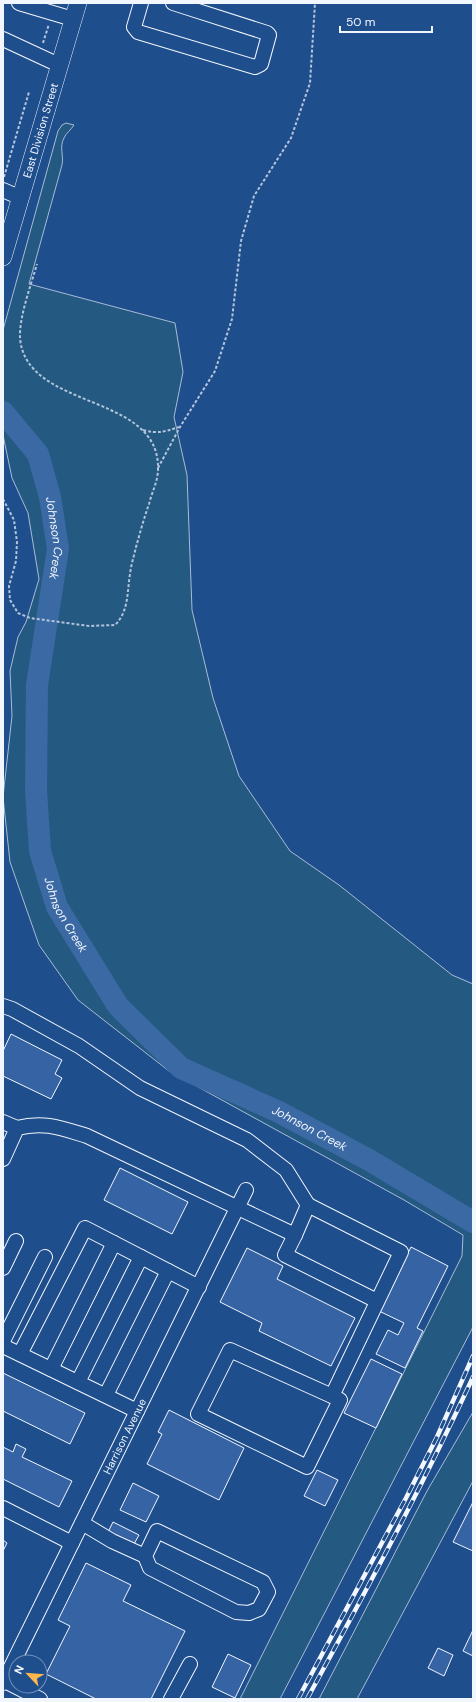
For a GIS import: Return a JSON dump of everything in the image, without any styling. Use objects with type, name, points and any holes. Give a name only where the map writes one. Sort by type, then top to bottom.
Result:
[{"type":"main road","name":"East Division Street","points":[[3,257],[7,225],[21,198],[78,3]]},
{"type":"street","points":[[19,3],[73,19]]},
{"type":"street","points":[[141,3],[134,27],[138,32],[255,67],[261,64],[269,35],[267,33],[173,3]]},
{"type":"street","points":[[3,39],[59,65]]},
{"type":"street","points":[[4,183],[21,198]]},
{"type":"street","points":[[3,1006],[12,1009],[79,1046],[140,1088],[247,1140],[286,1170],[308,1205],[401,1252],[332,1396]]},
{"type":"street","points":[[3,1122],[17,1128],[54,1125],[87,1136],[295,1235]]},
{"type":"street","points":[[3,1159],[17,1128]]},
{"type":"street","name":"Harrison Avenue","points":[[3,1681],[246,1190]]},
{"type":"street","points":[[308,1205],[285,1255],[377,1301]]},
{"type":"street","points":[[20,1354],[85,1228],[199,1286]]},
{"type":"street","points":[[3,1268],[16,1241]]},
{"type":"street","points":[[51,1369],[114,1243]]},
{"type":"street","points":[[3,1341],[45,1257]]},
{"type":"street","points":[[78,1382],[141,1257]]},
{"type":"street","points":[[106,1395],[168,1271]]},
{"type":"street","points":[[3,1346],[137,1411]]},
{"type":"street","points":[[230,1350],[332,1396],[340,1400],[307,1467],[198,1414],[230,1350]]},
{"type":"street","points":[[3,1508],[72,1542]]},
{"type":"street","points":[[82,1523],[112,1541],[145,1556],[150,1568],[236,1612],[249,1613],[259,1609],[268,1592],[263,1582],[157,1531],[145,1556]]},
{"type":"street","points":[[171,1699],[190,1664]]},
{"type":"street","points":[[3,1681],[40,1699]]},
{"type":"path","points":[[3,499],[14,520],[17,542],[16,562],[9,586],[10,600],[18,613],[30,618],[89,626],[115,625],[121,620],[126,605],[132,562],[155,485],[158,469],[180,427],[216,371],[232,318],[241,241],[254,196],[291,138],[310,83],[315,3]]},
{"type":"path","points":[[43,44],[49,23]]},
{"type":"path","points":[[4,183],[29,92]]},
{"type":"path","points":[[37,264],[20,330],[22,348],[28,362],[34,370],[48,381],[128,420],[142,429],[149,436],[154,446],[158,469]]},
{"type":"path","points":[[142,429],[155,433],[163,433],[180,427]]},
{"type":"shaded area","points":[[66,123],[74,125],[63,141],[62,165],[29,284],[175,323],[183,372],[174,417],[187,475],[192,610],[213,698],[239,776],[290,851],[339,885],[452,975],[473,984],[473,1327],[280,1699],[240,1699],[462,1256],[463,1235],[404,1200],[169,1071],[78,1000],[39,945],[10,862],[3,797],[12,716],[10,671],[18,637],[26,622],[39,579],[28,513],[12,478],[3,435],[3,330],[58,131],[62,125]]},
{"type":"shaded area","points":[[473,1412],[473,1481],[357,1699],[319,1699],[427,1491]]},
{"type":"building","points":[[11,1034],[62,1060],[55,1074],[62,1078],[51,1099],[3,1076],[3,1051]]},
{"type":"building","points":[[120,1168],[188,1202],[172,1234],[104,1200]]},
{"type":"building","points":[[411,1247],[448,1266],[417,1328],[423,1331],[405,1368],[376,1354],[388,1330],[398,1335],[404,1323],[379,1311]]},
{"type":"building","points":[[247,1248],[283,1266],[277,1279],[355,1318],[331,1366],[259,1331],[262,1323],[220,1302]]},
{"type":"building","points":[[371,1359],[402,1374],[376,1428],[344,1413]]},
{"type":"building","points":[[3,1373],[85,1413],[70,1444],[3,1411]]},
{"type":"building","points":[[169,1410],[244,1448],[219,1500],[147,1464],[162,1434],[158,1432]]},
{"type":"building","points":[[16,1444],[26,1449],[22,1457],[72,1481],[59,1507],[3,1479],[3,1447],[13,1452]]},
{"type":"building","points":[[317,1470],[338,1480],[325,1506],[304,1496]]},
{"type":"building","points":[[133,1483],[159,1496],[146,1522],[120,1510]]},
{"type":"building","points":[[473,1502],[473,1551],[453,1542]]},
{"type":"building","points":[[113,1522],[139,1535],[134,1544],[108,1532]]},
{"type":"building","points":[[3,1540],[7,1543],[3,1551]]},
{"type":"building","points":[[86,1563],[131,1585],[123,1601],[185,1631],[151,1699],[96,1699],[48,1675],[48,1670],[70,1626],[58,1620]]},
{"type":"building","points":[[473,1630],[473,1656],[463,1651]]},
{"type":"building","points":[[438,1648],[453,1655],[444,1676],[428,1668]]},
{"type":"building","points":[[228,1654],[251,1665],[235,1698],[212,1687]]},
{"type":"waterway","name":"Johnson Creek","points":[[3,412],[38,454],[50,497],[58,549],[37,685],[36,790],[40,851],[57,907],[118,1006],[181,1068],[279,1112],[369,1160],[473,1222]]},
{"type":"railway","points":[[298,1699],[406,1498],[437,1437],[473,1356]]},
{"type":"railway","points":[[307,1699],[393,1540],[473,1377]]}]
